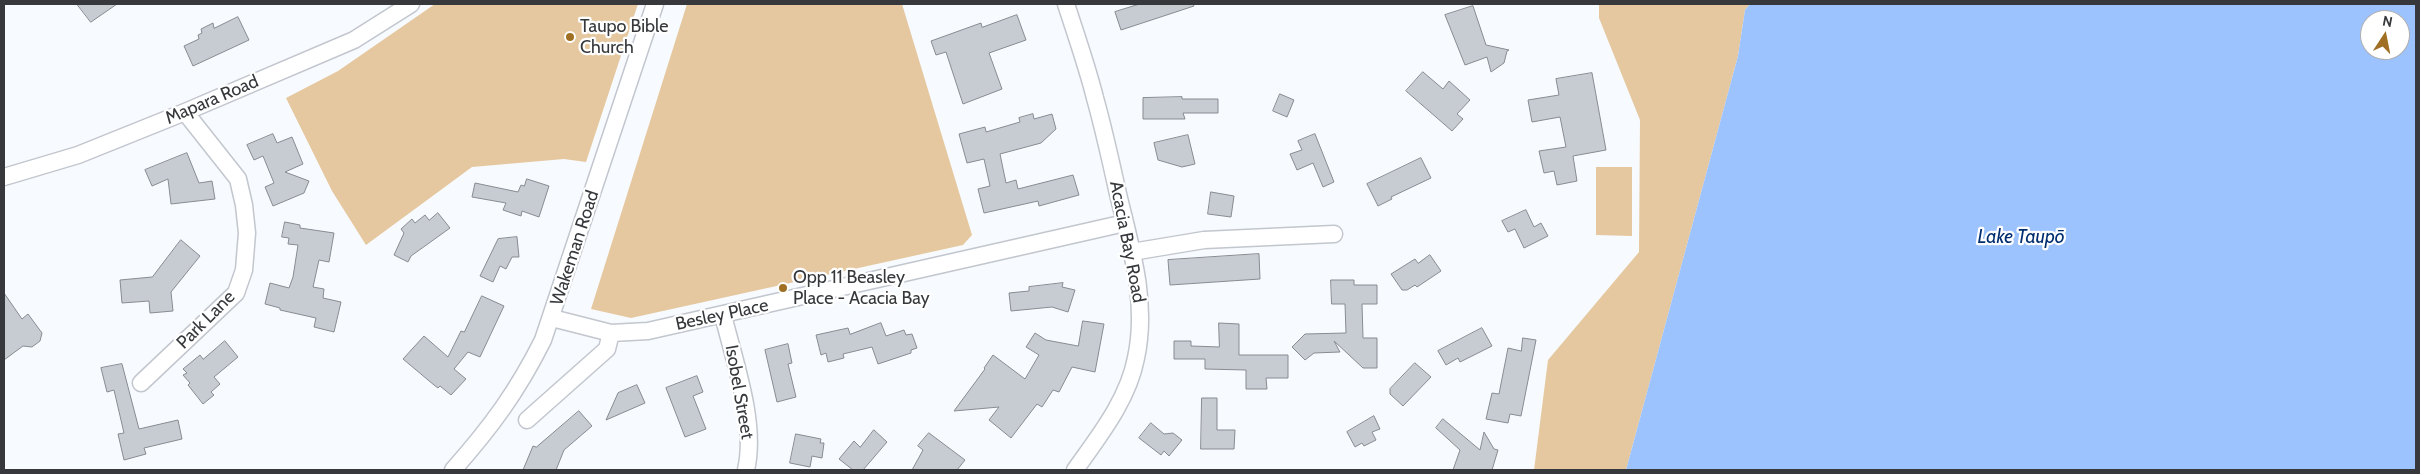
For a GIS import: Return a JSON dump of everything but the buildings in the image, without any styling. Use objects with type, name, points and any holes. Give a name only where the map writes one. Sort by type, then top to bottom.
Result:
[{"type":"street","name":"Mapara Road","points":[[4,177],[78,155],[185,112],[354,40],[411,4]]},
{"type":"street","name":"Wakeman Road","points":[[454,470],[506,406],[524,379],[552,318],[656,4]]},
{"type":"street","name":"Acacia Bay Road","points":[[1066,4],[1095,96],[1132,252],[1139,287],[1141,326],[1136,360],[1127,385],[1113,415],[1075,470]]},
{"type":"street","name":"Park Lane","points":[[141,383],[236,293],[244,270],[247,233],[244,205],[238,179],[185,112]]},
{"type":"street","name":"Besley Place","points":[[552,318],[611,332],[648,331],[1125,223]]},
{"type":"street","points":[[1132,252],[1212,240],[1334,234]]},
{"type":"street","name":"Isobel Street","points":[[723,315],[747,418],[749,455],[746,470]]},
{"type":"street","points":[[527,420],[608,349],[611,332]]},
{"type":"shaded area","points":[[435,4],[638,4],[586,162],[564,159],[472,167],[366,245],[332,191],[286,98],[338,71]]},
{"type":"shaded area","points":[[687,4],[902,4],[972,235],[963,245],[631,318],[591,309]]},
{"type":"shaded area","points":[[1599,4],[1750,4],[1745,10],[1738,56],[1626,470],[1534,470],[1548,360],[1639,252],[1640,120],[1599,18]]},
{"type":"shaded area","points":[[1596,167],[1632,167],[1632,236],[1596,235]]},
{"type":"water","name":"Lake Taupō","points":[[1750,4],[2416,4],[2416,470],[1626,470],[1738,56],[1745,10]]},
{"type":"place","name":"Taupo Bible Church","points":[[570,37]]},
{"type":"place","name":"Opp 11 Beasley Place - Acacia Bay","points":[[783,288]]}]
